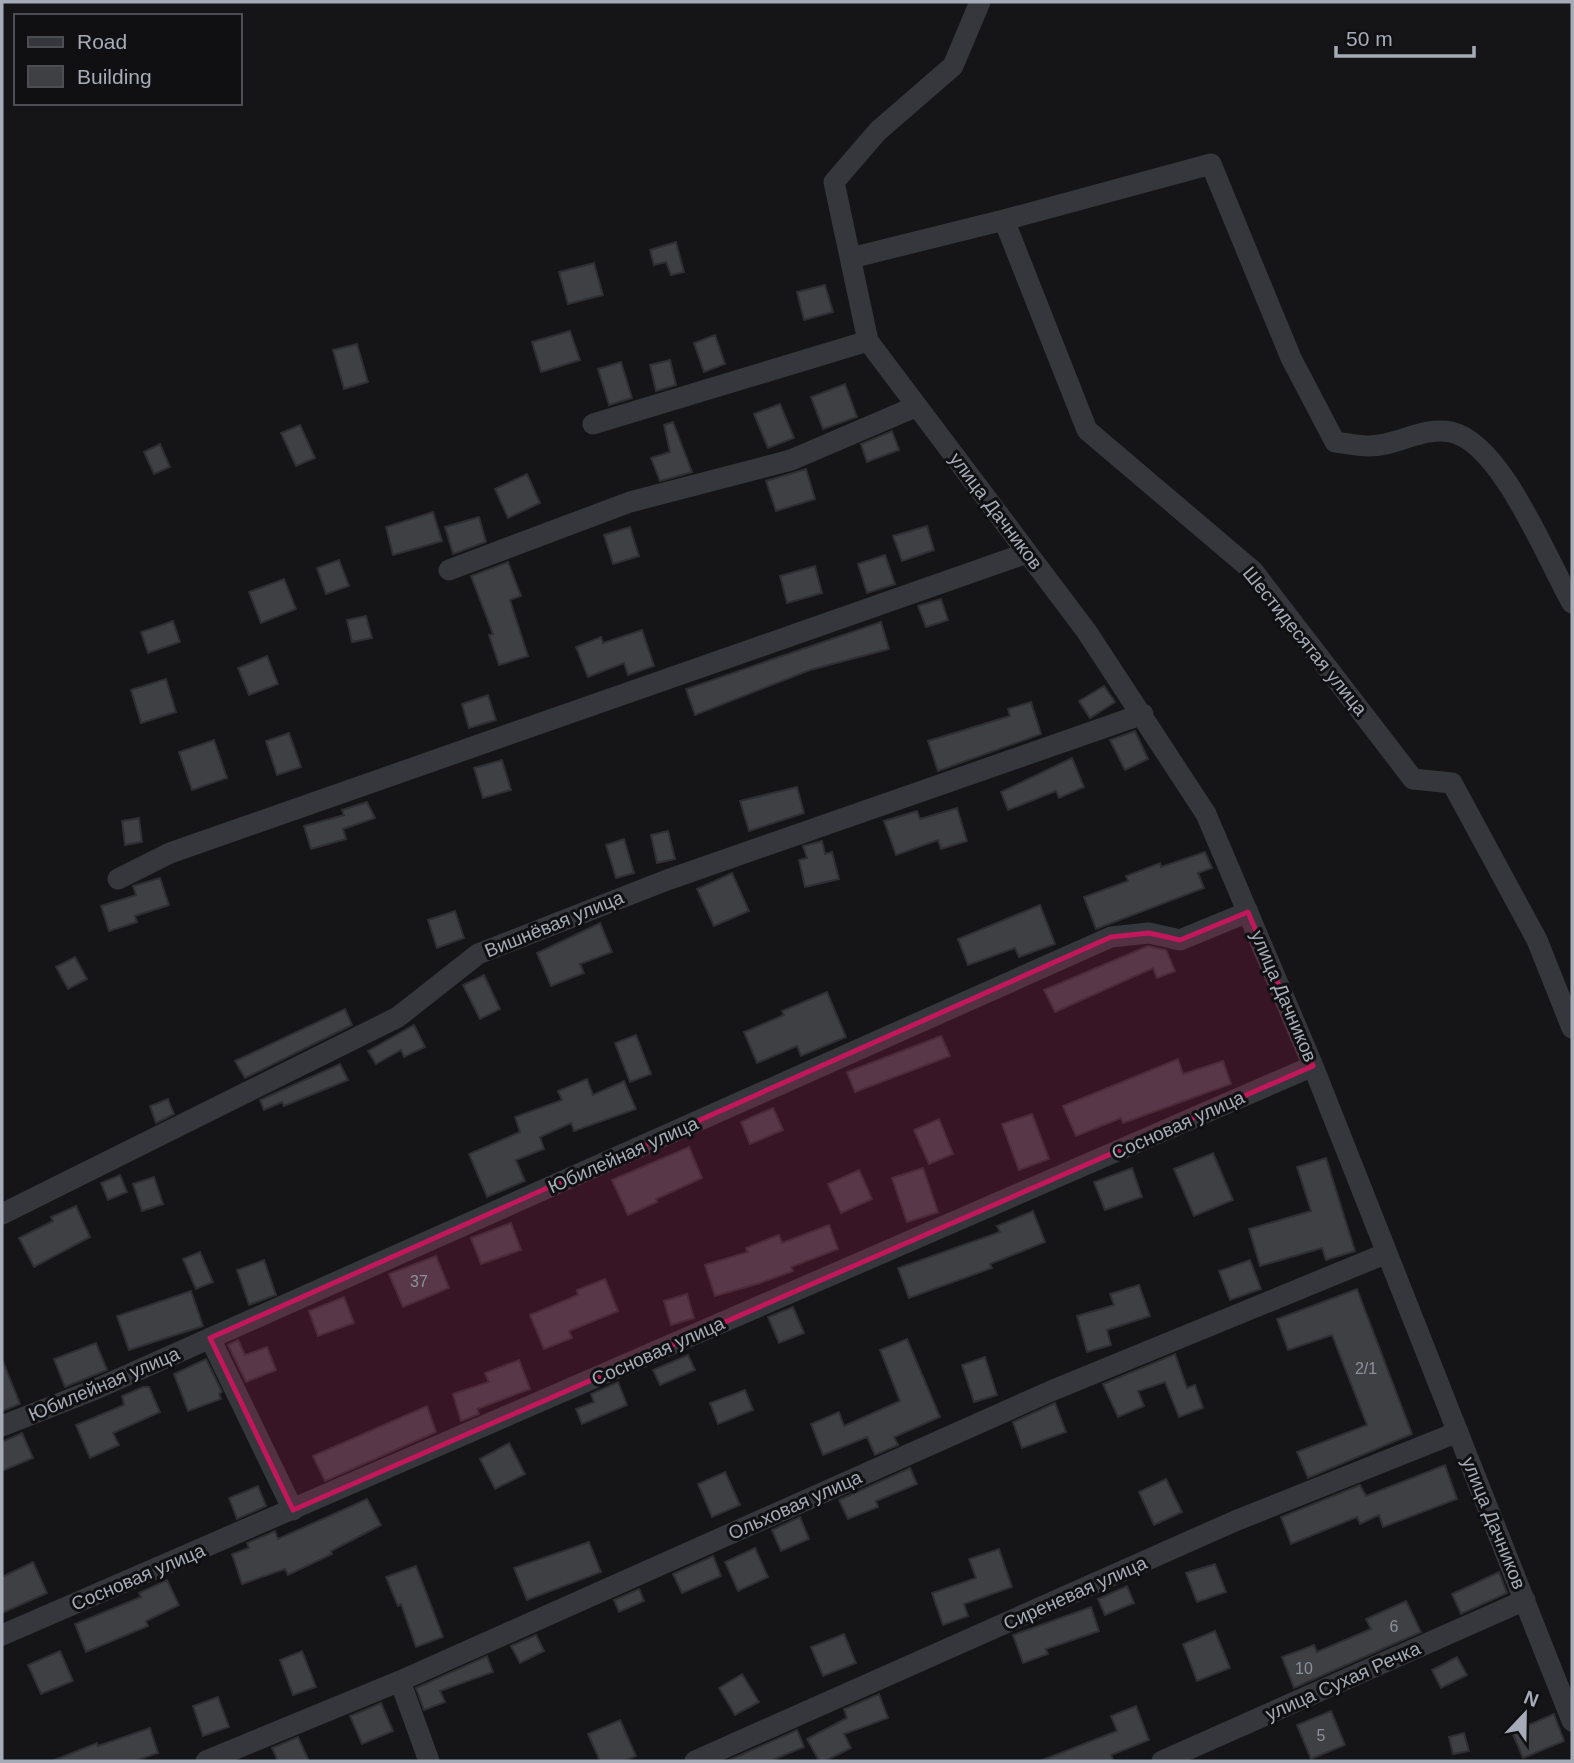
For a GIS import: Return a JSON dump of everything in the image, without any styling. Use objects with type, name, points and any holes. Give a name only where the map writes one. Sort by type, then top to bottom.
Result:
[{"type":"street","points":[[593,424],[868,341],[834,182],[878,131],[953,66],[980,2]]},
{"type":"street","points":[[850,258],[1004,220],[1211,163],[1291,358],[1335,442],[1368,447],[1427,433],[1451,432],[1479,445],[1521,502],[1552,569],[1572,603]]},
{"type":"street","name":"Шестидесятая улица","points":[[1004,220],[1087,430],[1253,572],[1413,779],[1452,783],[1537,940],[1572,1028]]},
{"type":"street","name":"улица Дачников","points":[[868,341],[1027,553],[1143,714],[1206,814],[1313,1066],[1572,1721]]},
{"type":"street","points":[[449,570],[630,502],[792,460],[917,406]]},
{"type":"street","points":[[118,879],[170,853],[1027,553]]},
{"type":"street","name":"Вишнёвая улица","points":[[2,1214],[398,1017],[478,954],[667,880],[1143,714]]},
{"type":"street","name":"Юбилейная улица","points":[[2,1426],[210,1338],[1111,937],[1149,933],[1180,940],[1248,912]]},
{"type":"street","name":"Сосновая улица","points":[[2,1635],[1313,1066]]},
{"type":"street","name":"Ольховая улица","points":[[206,1761],[400,1681],[1051,1391],[1387,1253]]},
{"type":"street","points":[[210,1338],[293,1510]]},
{"type":"street","name":"Сиреневая улица","points":[[695,1761],[1235,1521],[1458,1432]]},
{"type":"street","name":"улица Сухая Речка","points":[[1162,1761],[1525,1601]]},
{"type":"street","points":[[400,1681],[429,1761]]},
{"type":"highlighted area","points":[[1248,912],[1313,1066],[293,1510],[210,1338],[1111,937],[1149,933],[1180,940]]},
{"type":"building","points":[[676,242],[684,272],[671,275],[666,262],[654,265],[650,250]]},
{"type":"building","points":[[594,263],[603,295],[568,304],[559,272]]},
{"type":"building","points":[[825,285],[833,312],[804,320],[797,292]]},
{"type":"building","points":[[570,331],[580,360],[541,372],[532,342]]},
{"type":"building","points":[[715,335],[725,364],[704,372],[694,343]]},
{"type":"building","points":[[357,344],[368,382],[344,389],[333,350]]},
{"type":"building","points":[[670,360],[676,385],[656,391],[650,365]]},
{"type":"building","points":[[621,362],[632,398],[609,405],[598,369]]},
{"type":"building","points":[[845,384],[857,417],[823,429],[811,397]]},
{"type":"building","points":[[780,404],[794,438],[768,448],[754,414]]},
{"type":"building","points":[[673,422],[692,472],[660,481],[651,458],[670,452],[664,425]]},
{"type":"building","points":[[300,425],[315,458],[296,466],[281,433]]},
{"type":"building","points":[[892,431],[899,450],[867,462],[861,444]]},
{"type":"building","points":[[160,444],[170,467],[154,474],[144,452]]},
{"type":"building","points":[[806,469],[815,499],[776,511],[766,481]]},
{"type":"building","points":[[527,474],[540,503],[508,518],[495,489]]},
{"type":"building","points":[[433,512],[442,541],[393,555],[386,527]]},
{"type":"building","points":[[479,517],[486,542],[453,554],[445,527]]},
{"type":"building","points":[[927,526],[934,550],[902,561],[893,536]]},
{"type":"building","points":[[630,527],[639,556],[613,564],[604,535]]},
{"type":"building","points":[[885,555],[895,584],[867,593],[858,564]]},
{"type":"building","points":[[339,560],[349,586],[326,594],[317,568]]},
{"type":"building","points":[[508,562],[521,596],[510,600],[528,656],[499,665],[489,635],[493,634],[471,576]]},
{"type":"building","points":[[815,566],[822,593],[787,603],[780,576]]},
{"type":"building","points":[[284,579],[296,609],[261,623],[249,592]]},
{"type":"building","points":[[941,599],[948,620],[926,627],[918,606]]},
{"type":"building","points":[[366,616],[372,638],[352,642],[347,620]]},
{"type":"building","points":[[173,621],[180,642],[148,653],[141,632]]},
{"type":"building","points":[[881,622],[889,649],[810,670],[695,715],[686,689]]},
{"type":"building","points":[[642,630],[654,666],[628,675],[624,663],[588,677],[576,647],[601,637],[603,643]]},
{"type":"building","points":[[267,656],[278,684],[249,695],[238,668]]},
{"type":"building","points":[[166,679],[176,712],[141,723],[131,690]]},
{"type":"building","points":[[1104,686],[1115,702],[1090,718],[1079,701]]},
{"type":"building","points":[[488,695],[496,720],[469,728],[462,704]]},
{"type":"building","points":[[1031,702],[1041,734],[938,771],[928,741],[1010,716],[1008,709]]},
{"type":"building","points":[[1135,731],[1148,759],[1125,770],[1110,740]]},
{"type":"building","points":[[289,733],[301,767],[277,775],[266,741]]},
{"type":"building","points":[[214,740],[227,778],[192,790],[179,752]]},
{"type":"building","points":[[1072,758],[1084,787],[1059,798],[1056,791],[1008,810],[1001,792]]},
{"type":"building","points":[[502,760],[511,790],[483,798],[474,768]]},
{"type":"building","points":[[797,787],[804,813],[749,831],[740,801]]},
{"type":"building","points":[[367,802],[375,818],[343,829],[346,839],[311,849],[304,826],[344,815],[342,810]]},
{"type":"building","points":[[957,808],[967,841],[941,849],[938,840],[896,855],[884,821],[917,811],[920,819]]},
{"type":"building","points":[[139,818],[142,842],[125,845],[122,821]]},
{"type":"building","points":[[668,831],[675,859],[657,863],[651,835]]},
{"type":"building","points":[[624,839],[634,873],[616,878],[606,845]]},
{"type":"building","points":[[822,841],[825,854],[832,852],[839,879],[805,887],[799,860],[807,858],[803,846]]},
{"type":"building","points":[[1205,852],[1212,868],[1198,873],[1204,888],[1096,929],[1084,897],[1128,881],[1126,876],[1160,863],[1161,867]]},
{"type":"building","points":[[732,873],[749,911],[714,926],[697,889]]},
{"type":"building","points":[[160,878],[169,905],[135,916],[137,922],[109,931],[101,906],[136,895],[133,886]]},
{"type":"building","points":[[1040,905],[1055,944],[1019,957],[1015,948],[968,965],[958,939]]},
{"type":"building","points":[[455,911],[464,938],[437,948],[428,920]]},
{"type":"building","points":[[600,923],[612,952],[580,964],[584,973],[551,986],[537,953]]},
{"type":"building","points":[[1148,946],[1166,950],[1175,971],[1157,978],[1153,968],[1055,1012],[1044,990]]},
{"type":"building","points":[[75,957],[87,979],[68,989],[56,967]]},
{"type":"building","points":[[484,975],[500,1009],[480,1019],[463,985]]},
{"type":"building","points":[[827,992],[846,1037],[801,1056],[797,1046],[757,1063],[744,1032],[784,1015],[782,1011]]},
{"type":"building","points":[[345,1009],[352,1025],[245,1078],[235,1061]]},
{"type":"building","points":[[414,1025],[425,1047],[404,1057],[401,1050],[376,1064],[368,1051]]},
{"type":"building","points":[[636,1035],[651,1074],[630,1082],[615,1043]]},
{"type":"building","points":[[941,1036],[950,1056],[855,1092],[847,1072]]},
{"type":"building","points":[[1178,1059],[1183,1074],[1223,1061],[1231,1084],[1123,1123],[1121,1118],[1076,1136],[1063,1106]]},
{"type":"building","points":[[340,1064],[348,1080],[284,1106],[282,1102],[264,1110],[260,1100]]},
{"type":"building","points":[[587,1079],[593,1095],[624,1081],[636,1109],[574,1131],[571,1123],[540,1137],[544,1149],[516,1160],[525,1181],[487,1197],[469,1154],[520,1132],[515,1117],[562,1100],[558,1091]]},
{"type":"building","points":[[168,1099],[174,1114],[156,1123],[150,1106]]},
{"type":"building","points":[[773,1108],[783,1130],[750,1144],[741,1122]]},
{"type":"building","points":[[1032,1114],[1049,1159],[1019,1170],[1002,1124]]},
{"type":"building","points":[[939,1119],[953,1154],[929,1164],[914,1130]]},
{"type":"building","points":[[689,1147],[702,1178],[628,1215],[612,1180]]},
{"type":"building","points":[[1213,1153],[1233,1200],[1194,1216],[1174,1169]]},
{"type":"building","points":[[1326,1158],[1355,1251],[1326,1260],[1322,1248],[1260,1266],[1249,1229],[1311,1211],[1297,1167]]},
{"type":"building","points":[[923,1168],[938,1212],[907,1222],[892,1178]]},
{"type":"building","points":[[1132,1168],[1142,1197],[1105,1210],[1094,1182]]},
{"type":"building","points":[[859,1170],[872,1199],[841,1213],[828,1184]]},
{"type":"building","points":[[120,1175],[127,1192],[108,1200],[101,1183]]},
{"type":"building","points":[[154,1177],[163,1204],[142,1211],[133,1184]]},
{"type":"building","points":[[76,1206],[90,1237],[34,1267],[19,1238],[53,1221],[51,1217]]},
{"type":"building","points":[[1033,1211],[1045,1242],[990,1264],[992,1268],[909,1298],[898,1268],[1000,1232],[997,1226]]},
{"type":"building","points":[[511,1223],[521,1250],[481,1264],[471,1238]]},
{"type":"building","points":[[829,1225],[838,1249],[791,1267],[793,1271],[715,1296],[705,1265],[748,1252],[746,1248],[779,1235],[782,1243]]},
{"type":"building","points":[[200,1252],[213,1282],[196,1289],[183,1259]]},
{"type":"building","points":[[436,1256],[449,1288],[403,1307],[389,1274]]},
{"type":"building","points":[[264,1260],[276,1295],[249,1305],[237,1270]]},
{"type":"building","points":[[1250,1260],[1261,1289],[1230,1300],[1219,1271]]},
{"type":"building","points":[[605,1279],[618,1311],[569,1331],[572,1338],[544,1349],[530,1315],[578,1295],[577,1290]]},
{"type":"building","points":[[1139,1285],[1150,1316],[1107,1330],[1111,1345],[1087,1352],[1077,1316],[1114,1305],[1110,1294]]},
{"type":"building","points":[[1357,1289],[1412,1434],[1308,1478],[1297,1452],[1367,1425],[1332,1335],[1288,1350],[1277,1319]]},
{"type":"building","points":[[191,1291],[203,1326],[129,1350],[117,1316]]},
{"type":"building","points":[[687,1294],[694,1318],[671,1325],[664,1301]]},
{"type":"building","points":[[344,1297],[354,1323],[318,1336],[309,1311]]},
{"type":"building","points":[[793,1307],[804,1333],[779,1343],[768,1317]]},
{"type":"building","points":[[907,1339],[940,1417],[894,1437],[898,1445],[875,1455],[867,1437],[823,1455],[811,1424],[839,1412],[844,1426],[900,1401],[880,1350]]},
{"type":"building","points":[[238,1340],[245,1355],[267,1347],[276,1370],[246,1382],[228,1345]]},
{"type":"building","points":[[96,1343],[107,1370],[65,1387],[54,1359]]},
{"type":"building","points":[[1175,1354],[1187,1388],[1195,1385],[1203,1408],[1179,1417],[1165,1382],[1138,1391],[1144,1406],[1118,1417],[1103,1384]]},
{"type":"building","points":[[688,1355],[695,1370],[660,1385],[653,1370]]},
{"type":"building","points":[[985,1357],[997,1395],[974,1402],[962,1365]]},
{"type":"building","points":[[2,1359],[20,1404],[2,1411]]},
{"type":"building","points":[[206,1359],[222,1392],[219,1394],[221,1399],[188,1411],[174,1374]]},
{"type":"building","points":[[519,1360],[530,1389],[477,1409],[479,1414],[461,1421],[453,1394],[489,1382],[485,1373]]},
{"type":"building","points":[[618,1382],[627,1405],[582,1424],[576,1409],[594,1402],[591,1394]]},
{"type":"building","points":[[149,1387],[160,1412],[113,1433],[119,1445],[90,1458],[76,1425],[124,1405],[122,1396]]},
{"type":"building","points":[[745,1390],[753,1410],[718,1424],[710,1403]]},
{"type":"building","points":[[1055,1403],[1066,1432],[1022,1448],[1013,1422]]},
{"type":"building","points":[[427,1406],[436,1432],[325,1481],[313,1456]]},
{"type":"building","points":[[22,1433],[33,1458],[2,1471],[2,1442]]},
{"type":"building","points":[[509,1443],[525,1474],[495,1489],[480,1459]]},
{"type":"building","points":[[1445,1465],[1457,1499],[1383,1527],[1379,1515],[1360,1524],[1357,1517],[1291,1544],[1281,1517],[1360,1485],[1366,1496]]},
{"type":"building","points":[[910,1468],[917,1484],[876,1501],[878,1507],[848,1519],[839,1500]]},
{"type":"building","points":[[725,1472],[740,1505],[712,1517],[698,1484]]},
{"type":"building","points":[[1166,1479],[1182,1512],[1154,1525],[1139,1492]]},
{"type":"building","points":[[258,1486],[266,1506],[237,1519],[229,1498]]},
{"type":"building","points":[[367,1499],[381,1525],[331,1551],[332,1554],[288,1575],[285,1569],[242,1584],[232,1554],[249,1548],[247,1543],[275,1531],[278,1539]]},
{"type":"building","points":[[800,1517],[809,1539],[781,1551],[772,1530]]},
{"type":"building","points":[[589,1542],[601,1572],[527,1600],[514,1568]]},
{"type":"building","points":[[755,1548],[768,1577],[738,1591],[725,1562]]},
{"type":"building","points":[[999,1549],[1012,1587],[964,1604],[968,1616],[943,1625],[932,1593],[976,1578],[969,1559]]},
{"type":"building","points":[[713,1556],[721,1576],[682,1593],[673,1574]]},
{"type":"building","points":[[33,1562],[47,1593],[2,1613],[2,1577]]},
{"type":"building","points":[[1215,1564],[1226,1592],[1197,1602],[1186,1573]]},
{"type":"building","points":[[416,1566],[443,1637],[416,1647],[401,1604],[398,1606],[386,1577]]},
{"type":"building","points":[[1499,1572],[1507,1593],[1461,1614],[1452,1594]]},
{"type":"building","points":[[167,1580],[179,1605],[146,1621],[148,1626],[86,1652],[75,1624],[141,1597],[139,1593]]},
{"type":"building","points":[[1127,1586],[1134,1603],[1105,1615],[1098,1599]]},
{"type":"building","points":[[639,1589],[644,1601],[619,1612],[614,1600]]},
{"type":"building","points":[[1406,1601],[1421,1632],[1294,1688],[1282,1657],[1314,1645],[1317,1652],[1371,1629],[1366,1619]]},
{"type":"building","points":[[1091,1607],[1099,1631],[1046,1649],[1048,1654],[1023,1663],[1013,1635]]},
{"type":"building","points":[[1215,1631],[1230,1668],[1197,1681],[1183,1644]]},
{"type":"building","points":[[844,1634],[856,1663],[823,1676],[811,1647]]},
{"type":"building","points":[[536,1635],[544,1651],[520,1663],[511,1646]]},
{"type":"building","points":[[60,1651],[73,1681],[41,1694],[28,1665]]},
{"type":"building","points":[[302,1651],[316,1687],[293,1695],[280,1660]]},
{"type":"building","points":[[487,1656],[493,1672],[440,1691],[445,1702],[424,1710],[416,1688]]},
{"type":"building","points":[[1457,1657],[1467,1675],[1441,1688],[1432,1670]]},
{"type":"building","points":[[742,1674],[759,1702],[735,1715],[719,1688]]},
{"type":"building","points":[[879,1694],[888,1718],[844,1734],[851,1748],[825,1761],[819,1761],[807,1739],[847,1718],[844,1709]]},
{"type":"building","points":[[218,1697],[229,1727],[203,1736],[193,1706]]},
{"type":"building","points":[[381,1703],[393,1731],[362,1744],[350,1716]]},
{"type":"building","points":[[1136,1706],[1149,1740],[1111,1755],[1114,1761],[1040,1761],[1117,1731],[1111,1716]]},
{"type":"building","points":[[1331,1711],[1345,1745],[1311,1759],[1297,1725]]},
{"type":"building","points":[[1554,1714],[1564,1741],[1523,1758],[1512,1732]]},
{"type":"building","points":[[620,1720],[636,1756],[624,1761],[600,1761],[588,1734]]},
{"type":"building","points":[[150,1728],[158,1753],[135,1761],[52,1761],[97,1743],[98,1746]]},
{"type":"building","points":[[797,1730],[804,1747],[770,1761],[727,1761]]},
{"type":"building","points":[[1464,1733],[1469,1751],[1453,1754],[1449,1737]]},
{"type":"building","points":[[298,1737],[309,1761],[278,1761],[272,1748]]}]
